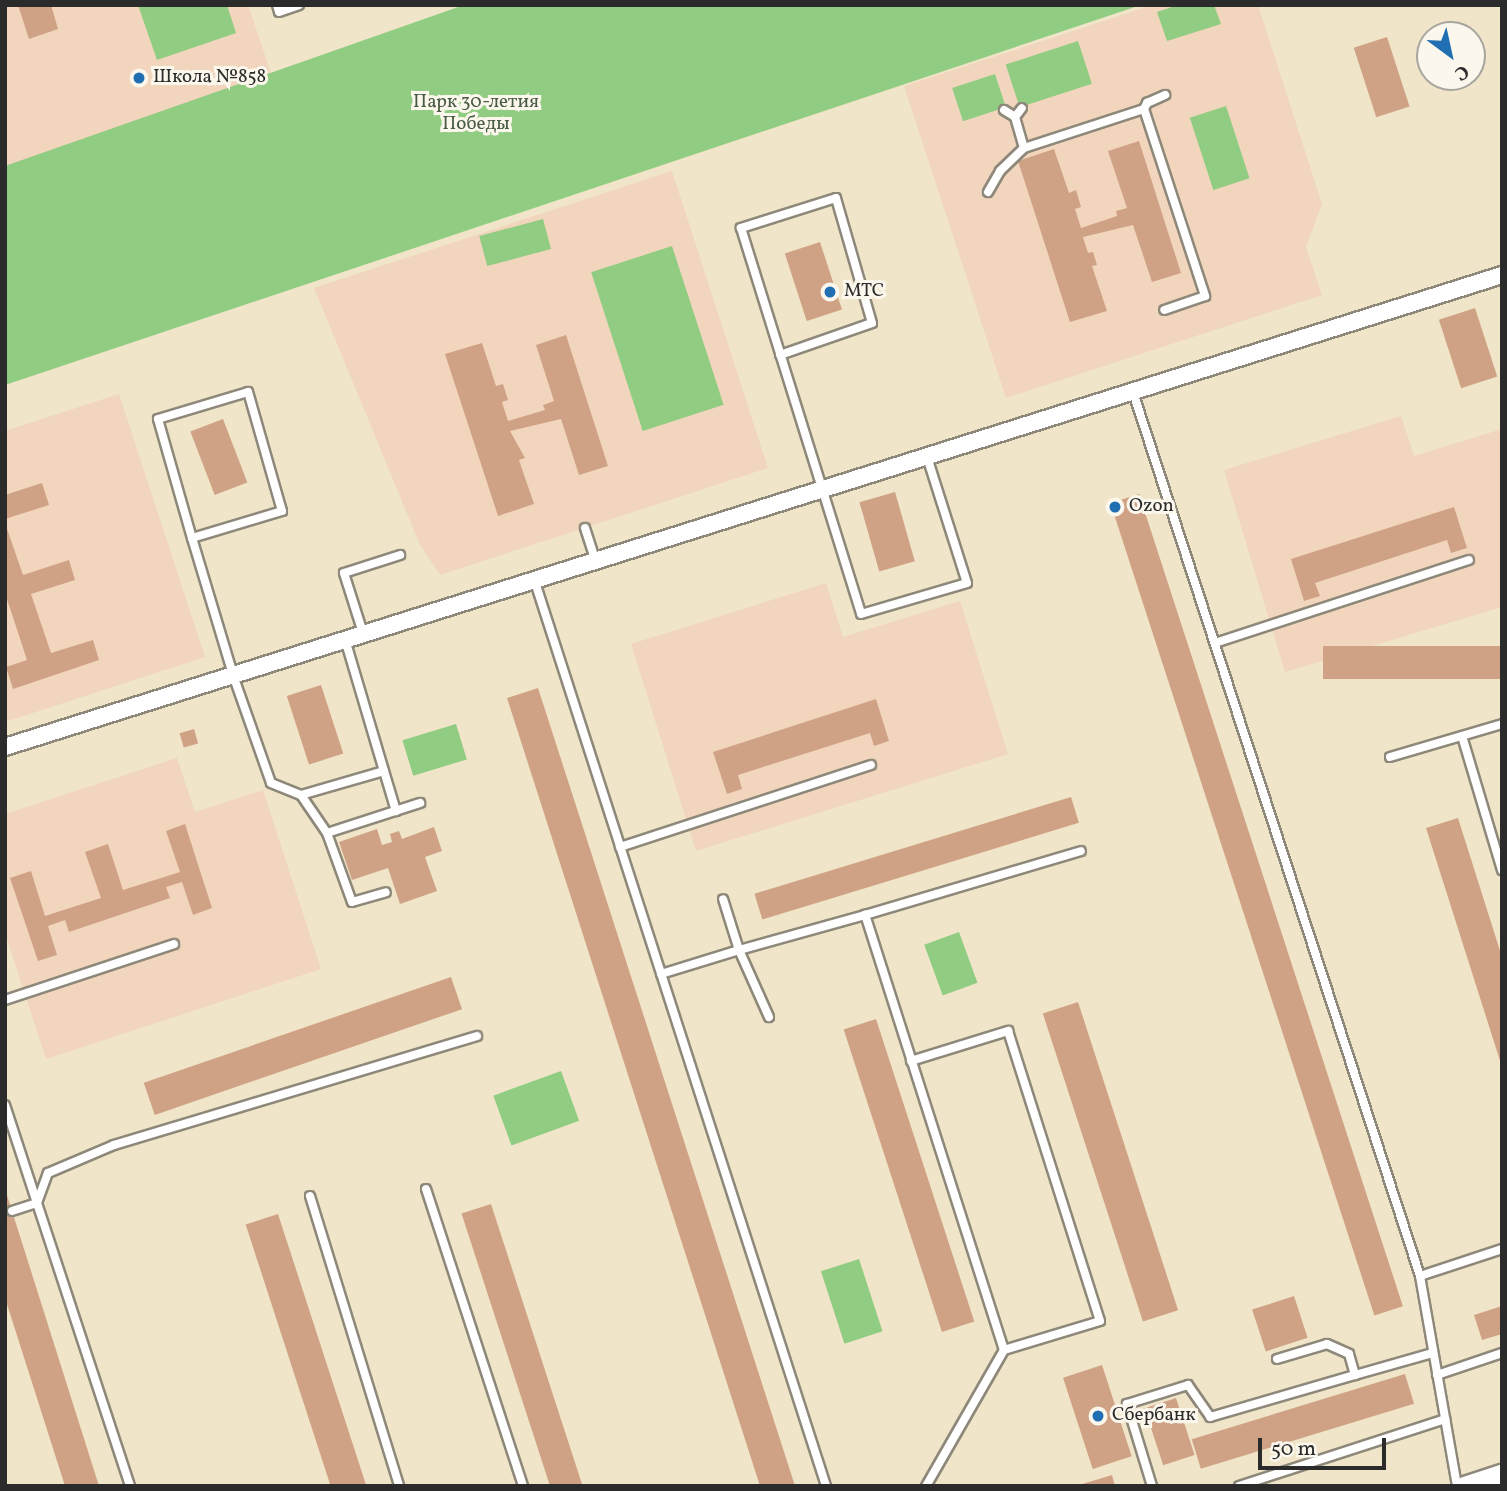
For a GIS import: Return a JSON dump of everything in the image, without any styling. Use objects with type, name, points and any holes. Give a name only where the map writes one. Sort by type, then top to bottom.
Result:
[{"type":"street","points":[[5,747],[1132,389],[1502,275]]},
{"type":"street","points":[[1464,1486],[1502,1474]]},
{"type":"lane","points":[[277,5],[279,12],[299,5]]},
{"type":"lane","points":[[1164,310],[1205,296],[1144,109],[1147,103],[1166,95]]},
{"type":"lane","points":[[1015,117],[1022,108]]},
{"type":"lane","points":[[988,192],[1000,171],[1024,148],[1144,109]]},
{"type":"lane","points":[[1004,110],[1015,117],[1024,148]]},
{"type":"lane","points":[[780,355],[872,323],[836,198],[741,228],[780,355],[861,614],[967,583],[926,454]]},
{"type":"lane","points":[[1132,389],[1420,1276],[1457,1486]]},
{"type":"lane","points":[[192,538],[282,511],[248,392],[158,419],[192,538],[233,675],[271,783],[301,795],[327,833],[352,902],[386,892]]},
{"type":"lane","points":[[585,528],[595,559]]},
{"type":"lane","points":[[363,633],[344,573],[400,555]]},
{"type":"lane","points":[[1215,643],[1469,561]]},
{"type":"lane","points":[[534,579],[826,1486]]},
{"type":"lane","points":[[345,639],[396,811]]},
{"type":"lane","points":[[1390,757],[1502,724]]},
{"type":"lane","points":[[1462,736],[1502,870]]},
{"type":"lane","points":[[620,847],[871,765]]},
{"type":"lane","points":[[301,795],[384,771]]},
{"type":"lane","points":[[327,833],[420,803]]},
{"type":"lane","points":[[661,974],[1081,852]]},
{"type":"lane","points":[[723,899],[739,950],[769,1017]]},
{"type":"lane","points":[[865,915],[1004,1350]]},
{"type":"lane","points":[[5,1000],[174,944]]},
{"type":"lane","points":[[911,1061],[1008,1031],[1100,1321],[1004,1350],[926,1486]]},
{"type":"lane","points":[[37,1203],[48,1173],[114,1144],[477,1036]]},
{"type":"lane","points":[[5,1105],[130,1486]]},
{"type":"lane","points":[[426,1189],[523,1486]]},
{"type":"lane","points":[[310,1196],[399,1486]]},
{"type":"lane","points":[[12,1211],[37,1203]]},
{"type":"lane","points":[[1420,1276],[1502,1249]]},
{"type":"lane","points":[[1277,1359],[1327,1344],[1349,1354],[1355,1375]]},
{"type":"lane","points":[[1152,1486],[1127,1404],[1188,1385],[1210,1418],[1433,1353]]},
{"type":"lane","points":[[1437,1375],[1502,1353]]},
{"type":"lane","points":[[1239,1486],[1445,1419]]},
{"type":"shaded area","name":"Школа №858","points":[[5,5],[248,5],[284,112],[5,178]]},
{"type":"shaded area","points":[[1153,5],[1258,5],[1322,204],[1306,247],[1322,295],[1006,398],[904,86]]},
{"type":"shaded area","points":[[672,171],[768,468],[440,575],[420,545],[314,288]]},
{"type":"shaded area","points":[[119,394],[205,657],[5,722],[5,431]]},
{"type":"shaded area","points":[[1401,416],[1414,456],[1502,429],[1502,607],[1285,672],[1224,470]]},
{"type":"shaded area","points":[[826,583],[843,637],[960,601],[1008,754],[696,851],[631,644]]},
{"type":"shaded area","points":[[177,758],[195,812],[263,790],[321,969],[46,1059],[5,933],[5,814]]},
{"type":"green space","points":[[138,5],[227,5],[236,33],[157,60]]},
{"type":"green space","name":"Парк 30-летия Победы","points":[[464,5],[1141,5],[5,385],[5,166]]},
{"type":"green space","points":[[1178,5],[1214,5],[1221,24],[1167,41],[1157,12]]},
{"type":"green space","points":[[1078,41],[1092,84],[1020,107],[1006,64]]},
{"type":"green space","points":[[995,74],[1006,107],[963,121],[952,88]]},
{"type":"green space","points":[[1226,106],[1249,178],[1213,190],[1190,118]]},
{"type":"green space","points":[[543,219],[551,249],[487,266],[479,236]]},
{"type":"green space","points":[[672,246],[724,405],[643,431],[591,272]]},
{"type":"green space","points":[[456,724],[467,759],[413,776],[402,740]]},
{"type":"green space","points":[[959,932],[977,983],[943,995],[924,945]]},
{"type":"green space","points":[[561,1071],[579,1121],[511,1145],[493,1096]]},
{"type":"green space","points":[[859,1259],[882,1331],[844,1344],[821,1271]]},
{"type":"building","points":[[18,5],[51,5],[58,29],[29,39]]},
{"type":"building","points":[[1387,37],[1410,106],[1376,117],[1354,48]]},
{"type":"building","points":[[1139,141],[1181,273],[1152,282],[1133,225],[1083,237],[1088,253],[1093,252],[1097,265],[1092,266],[1107,311],[1070,322],[1018,161],[1054,149],[1069,193],[1076,190],[1081,207],[1075,209],[1081,228],[1117,216],[1116,211],[1127,208],[1108,151]]},
{"type":"building","points":[[820,242],[842,310],[807,321],[785,253]]},
{"type":"building","points":[[1475,308],[1497,376],[1461,388],[1439,320]]},
{"type":"building","points":[[566,335],[608,466],[579,475],[561,419],[510,431],[525,458],[519,460],[534,504],[498,516],[445,354],[482,343],[496,386],[503,384],[508,400],[502,402],[508,421],[545,410],[543,405],[554,401],[536,345]]},
{"type":"building","points":[[223,419],[247,482],[215,495],[190,432]]},
{"type":"building","points":[[42,483],[49,505],[5,519],[5,495]]},
{"type":"building","points":[[895,492],[915,561],[879,571],[859,502]]},
{"type":"building","points":[[1139,494],[1403,1306],[1374,1315],[1110,503]]},
{"type":"building","points":[[1454,507],[1467,548],[1451,553],[1447,540],[1315,583],[1320,596],[1304,601],[1291,559]]},
{"type":"building","points":[[5,523],[23,575],[69,560],[75,580],[31,594],[51,653],[93,640],[99,660],[13,689],[6,667],[27,660],[5,593]]},
{"type":"building","points":[[1323,646],[1502,646],[1502,679],[1323,679]]},
{"type":"building","points":[[321,685],[343,753],[309,765],[287,696]]},
{"type":"building","points":[[538,688],[795,1486],[760,1486],[507,698]]},
{"type":"building","points":[[876,699],[889,741],[874,746],[870,733],[738,775],[742,789],[727,794],[713,752]]},
{"type":"building","points":[[194,729],[198,743],[184,748],[180,733]]},
{"type":"building","points":[[1071,797],[1079,823],[762,920],[754,894]]},
{"type":"building","points":[[1458,818],[1502,957],[1502,1067],[1426,828]]},
{"type":"building","points":[[185,824],[212,908],[193,915],[182,882],[166,887],[170,898],[69,932],[65,920],[48,926],[57,955],[38,961],[10,878],[31,871],[45,916],[101,898],[85,852],[108,844],[123,890],[180,872],[166,831]]},
{"type":"building","points":[[434,827],[442,851],[425,857],[437,891],[400,904],[388,868],[352,880],[339,842],[377,829],[382,845],[392,842],[390,834],[399,831],[402,839]]},
{"type":"building","points":[[451,977],[462,1009],[155,1115],[144,1083]]},
{"type":"building","points":[[1078,1002],[1178,1310],[1143,1322],[1043,1013]]},
{"type":"building","points":[[876,1019],[974,1321],[942,1332],[844,1030]]},
{"type":"building","points":[[5,1192],[99,1486],[65,1486],[5,1298]]},
{"type":"building","points":[[491,1204],[582,1486],[550,1486],[462,1214]]},
{"type":"building","points":[[278,1214],[366,1485],[331,1486],[246,1225]]},
{"type":"building","points":[[1294,1296],[1308,1338],[1266,1351],[1252,1310]]},
{"type":"building","points":[[1502,1306],[1502,1334],[1482,1340],[1474,1315]]},
{"type":"building","name":"Сбербанк","points":[[1102,1365],[1132,1456],[1093,1469],[1063,1378]]},
{"type":"building","points":[[1405,1374],[1414,1404],[1201,1469],[1192,1439]]},
{"type":"building","points":[[1176,1398],[1195,1455],[1163,1465],[1145,1408]]},
{"type":"building","points":[[1112,1475],[1115,1486],[1079,1486],[1079,1485]]},
{"type":"place","name":"Школа №858","points":[[139,78]]},
{"type":"place","name":"МТС","points":[[830,292]]},
{"type":"place","name":"Ozon","points":[[1115,507]]},
{"type":"place","name":"Сбербанк","points":[[1098,1416]]}]
